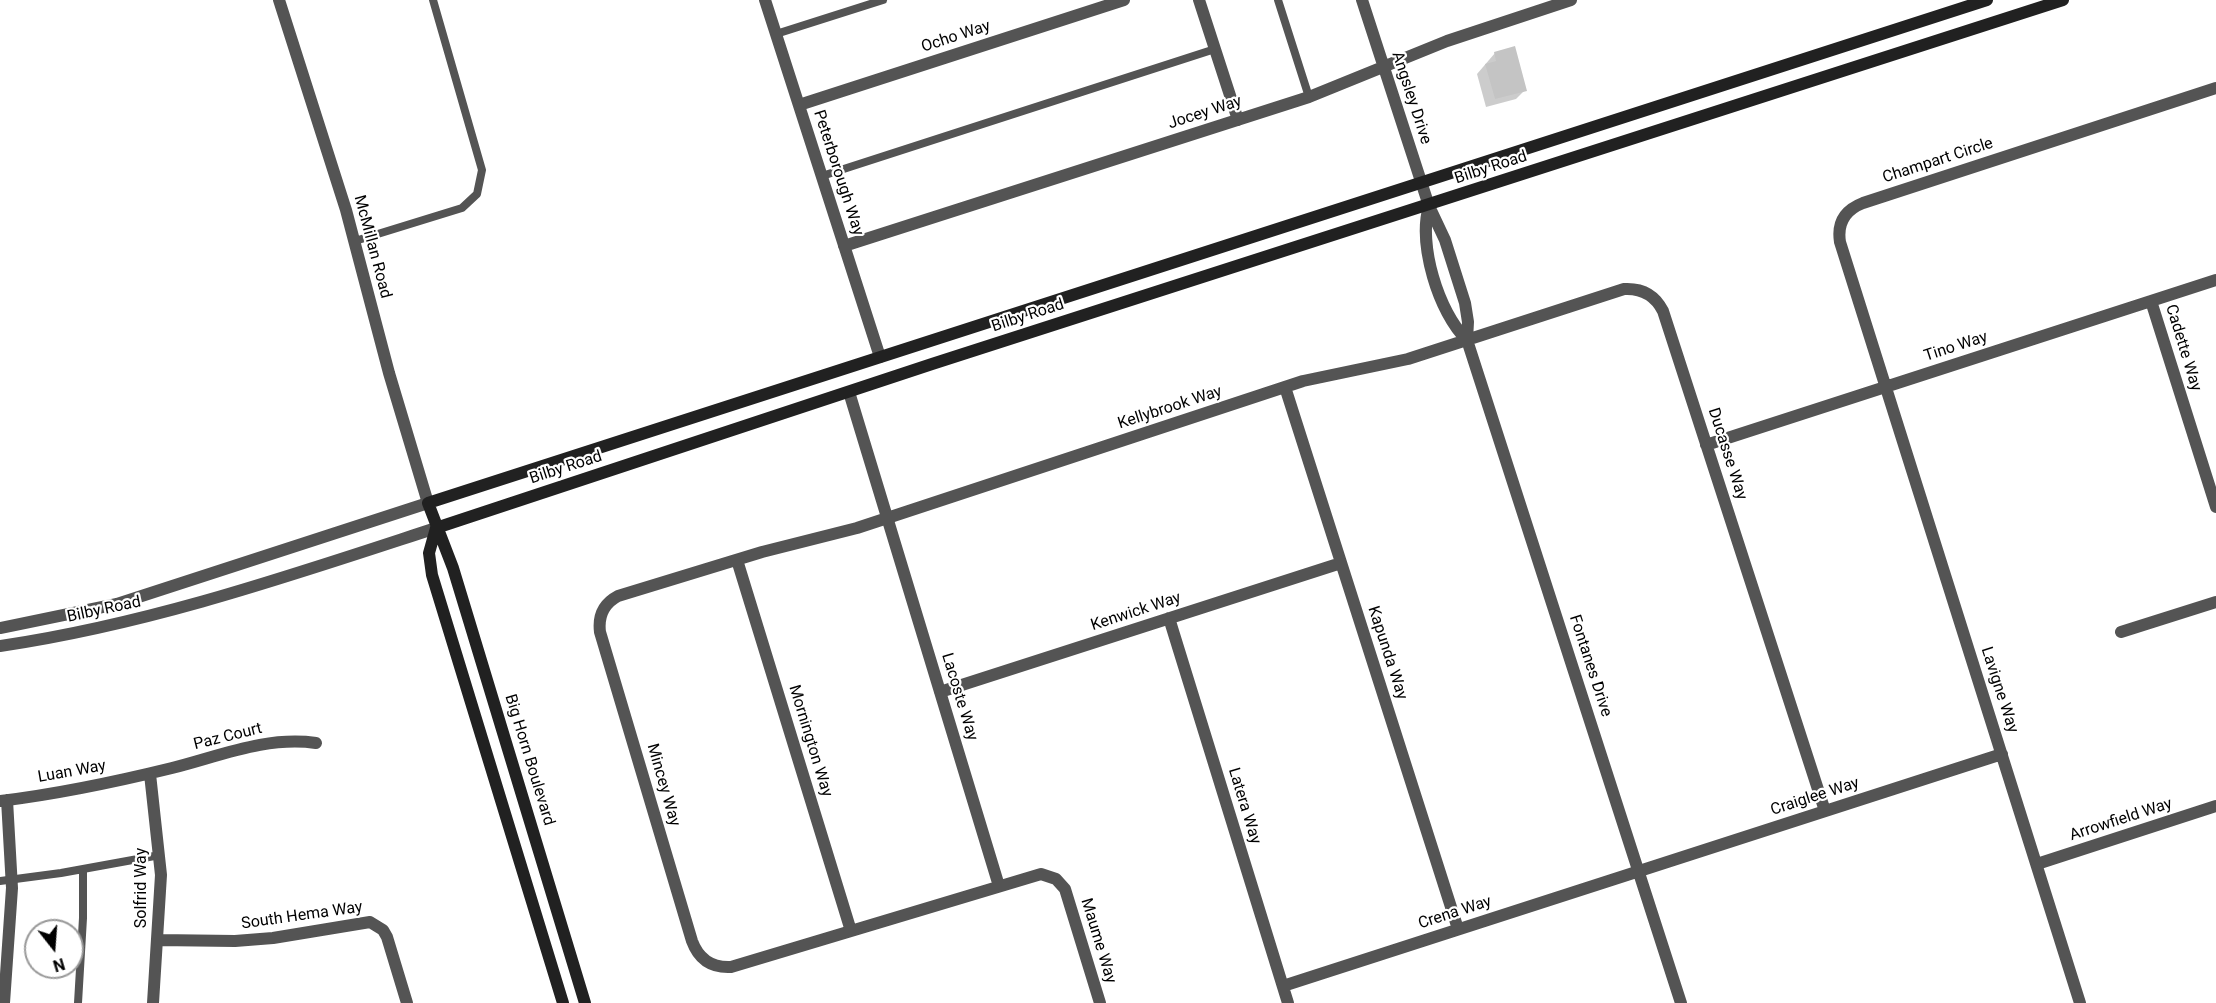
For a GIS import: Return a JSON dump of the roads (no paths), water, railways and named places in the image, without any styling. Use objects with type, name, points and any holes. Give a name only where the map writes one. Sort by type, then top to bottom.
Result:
[{"type":"main road","name":"Bilby Road","points":[[428,503],[1987,0]]},
{"type":"main road","name":"Bilby Road","points":[[436,528],[2062,0]]},
{"type":"main road","name":"Big Horn Boulevard","points":[[428,503],[453,568],[585,1003]]},
{"type":"main road","points":[[436,528],[429,553],[432,575],[563,1003]]},
{"type":"street","name":"McMillan Road","points":[[279,0],[355,241],[389,374],[428,503]]},
{"type":"street","name":"Peterborough Way","points":[[765,0],[880,357]]},
{"type":"street","name":"Ocho Way","points":[[799,105],[1124,0]]},
{"type":"street","points":[[1199,0],[1238,120]]},
{"type":"street","name":"Angsley Drive","points":[[1362,0],[1429,206]]},
{"type":"street","name":"Jocey Way","points":[[844,246],[1309,97],[1447,41],[1568,0]]},
{"type":"street","name":"Champart Circle","points":[[1886,387],[1840,242],[1840,226],[1848,212],[1863,203],[2216,88]]},
{"type":"street","name":"Fontanes Drive","points":[[1429,206],[1424,236],[1428,257],[1449,318],[1467,340]]},
{"type":"street","name":"Fontanes Drive","points":[[1429,206],[1443,234],[1465,303],[1468,322],[1467,340],[1681,1003]]},
{"type":"street","name":"Tino Way","points":[[1706,445],[2216,280]]},
{"type":"street","name":"Ducasse Way","points":[[1467,340],[1624,289],[1647,293],[1663,311],[1825,811]]},
{"type":"street","name":"Cadette Way","points":[[2151,301],[2216,507]]},
{"type":"street","name":"Kellybrook Way","points":[[887,518],[1285,387],[1324,376],[1397,362],[1467,340]]},
{"type":"street","name":"Kapunda Way","points":[[1285,387],[1458,929]]},
{"type":"street","name":"Lavigne Way","points":[[1886,387],[2080,1003]]},
{"type":"street","name":"Lacoste Way","points":[[849,392],[999,886]]},
{"type":"street","name":"Bilby Road","points":[[0,628],[117,604],[428,503]]},
{"type":"street","name":"Mincey Way","points":[[887,518],[618,596],[607,603],[600,616],[600,632],[692,941],[704,960],[717,967],[731,967],[999,886]]},
{"type":"street","name":"Bilby Road","points":[[0,646],[83,632],[206,603],[436,528]]},
{"type":"street","name":"Mornington Way","points":[[737,560],[851,931]]},
{"type":"street","name":"Kenwick Way","points":[[940,692],[1341,563]]},
{"type":"street","points":[[2121,632],[2216,602]]},
{"type":"street","name":"Latera Way","points":[[1169,618],[1288,1003]]},
{"type":"street","name":"Paz Court","points":[[150,774],[261,744],[290,741],[316,743]]},
{"type":"street","name":"Craiglee Way","points":[[1638,871],[2002,754]]},
{"type":"street","name":"Luan Way","points":[[3,800],[150,774]]},
{"type":"street","name":"Solfrid Way","points":[[150,774],[160,855],[158,940],[153,1003]]},
{"type":"street","points":[[3,800],[6,881],[11,932],[4,1003]]},
{"type":"street","name":"Arrowfield Way","points":[[2037,864],[2216,806]]},
{"type":"street","name":"Crena Way","points":[[1283,986],[1638,871]]},
{"type":"street","name":"Maume Way","points":[[999,886],[1041,874],[1061,883],[1100,1003]]},
{"type":"street","name":"South Hema Way","points":[[158,940],[235,941],[301,934],[363,921],[377,925],[387,937],[407,1003]]},
{"type":"lane","points":[[355,241],[462,208],[477,194],[482,170],[433,0]]},
{"type":"lane","points":[[776,34],[883,0]]},
{"type":"lane","points":[[1278,0],[1309,97]]},
{"type":"lane","points":[[822,176],[1215,49]]},
{"type":"lane","points":[[6,881],[83,870],[160,855]]},
{"type":"lane","points":[[78,1003],[83,918],[83,870]]}]
